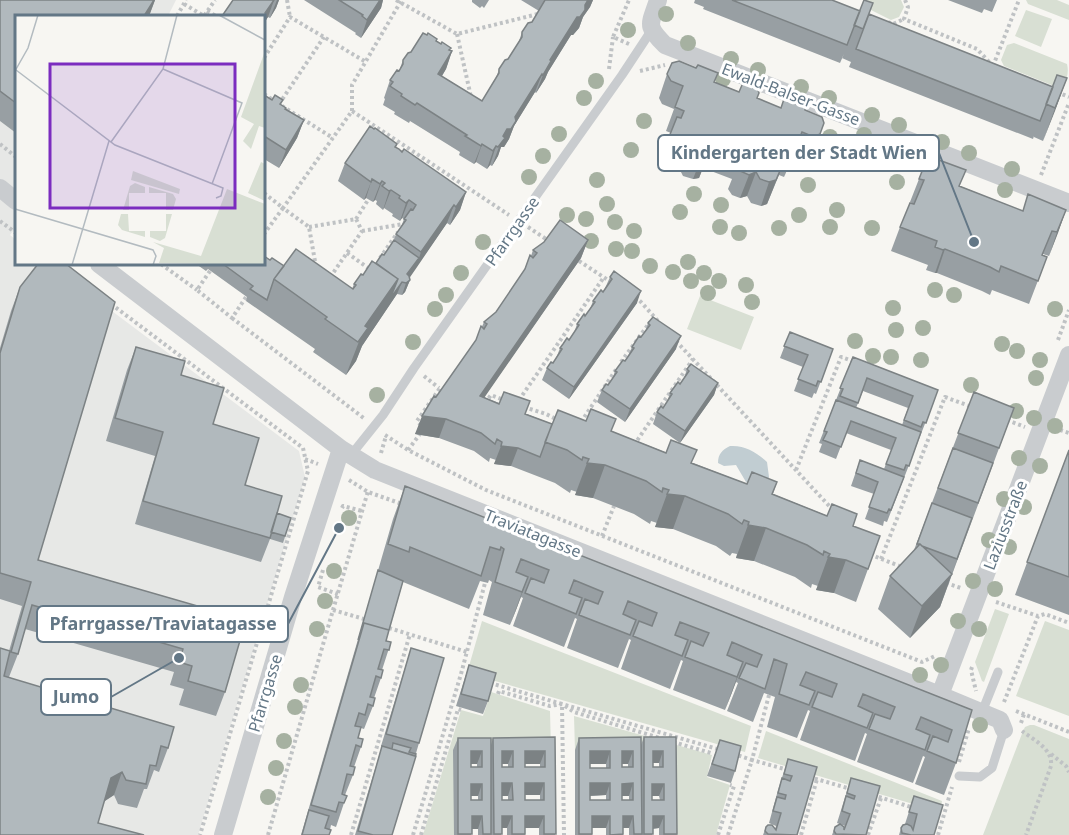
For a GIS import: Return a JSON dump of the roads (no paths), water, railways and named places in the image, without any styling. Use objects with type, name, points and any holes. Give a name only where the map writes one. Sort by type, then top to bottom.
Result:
[{"type":"street","name":"Pfarrgasse","points":[[651,31],[651,22],[658,0]]},
{"type":"street","name":"Ewald-Balser-Gasse","points":[[651,31],[665,45],[1069,203]]},
{"type":"street","points":[[0,188],[15,200]]},
{"type":"street","name":"Traviatagasse","points":[[102,266],[346,452],[375,470],[982,712],[1000,720],[1011,730]]},
{"type":"street","name":"Laziusstraße","points":[[940,695],[1063,349]]},
{"type":"street","name":"Pfarrgasse","points":[[223,835],[293,597],[346,452]]},
{"type":"lane","name":"Pfarrgasse","points":[[346,452],[374,426],[651,31]]},
{"type":"lane","points":[[982,712],[998,672]]},
{"type":"lane","points":[[959,776],[980,777],[992,768],[1011,730]]},
{"type":"place","name":"Kindergarten der Stadt Wien","points":[[974,242]]},
{"type":"place","name":"Pfarrgasse/Traviatagasse","points":[[339,528]]},
{"type":"place","name":"Jumo","points":[[179,658]]}]
